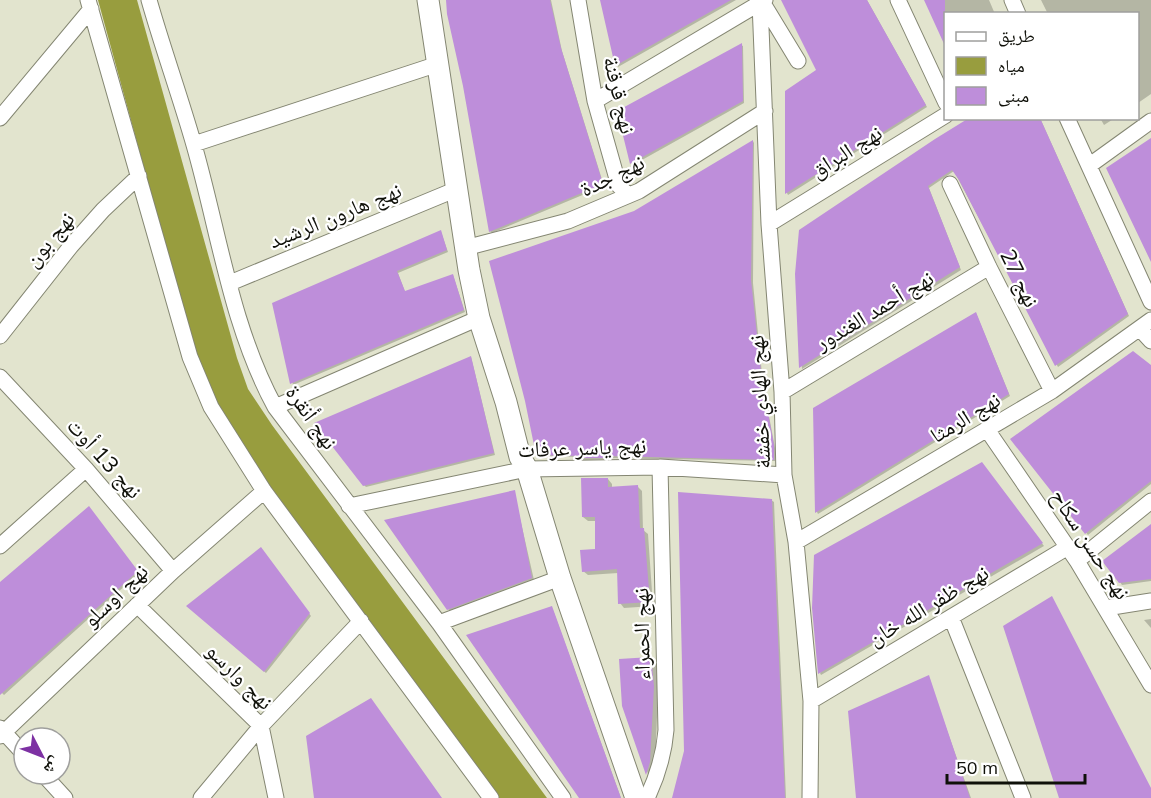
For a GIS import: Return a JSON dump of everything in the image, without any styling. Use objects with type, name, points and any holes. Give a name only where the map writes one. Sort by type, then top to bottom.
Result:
[{"type":"main road","points":[[428,0],[465,248],[480,318],[520,457],[527,469],[560,578],[636,798]]},
{"type":"street","name":"نهج أنقرة","points":[[149,0],[194,144],[244,336],[260,380],[275,407],[439,623],[562,798]]},
{"type":"street","name":"نهج قرقنة","points":[[578,0],[596,101],[619,186],[628,195]]},
{"type":"street","points":[[898,0],[944,101]]},
{"type":"street","points":[[596,101],[762,1],[798,61]]},
{"type":"street","name":"نهج الهادي خفشة","points":[[762,1],[769,224],[782,392],[784,475],[796,543],[811,701],[810,798]]},
{"type":"street","points":[[0,118],[90,4]]},
{"type":"street","points":[[90,4],[190,357],[212,408],[264,491],[491,798]]},
{"type":"street","points":[[194,144],[438,64]]},
{"type":"street","name":"نهج جدة","points":[[465,248],[568,220],[639,191],[765,111]]},
{"type":"street","name":"نهج البراق","points":[[769,224],[944,116]]},
{"type":"street","points":[[1068,120],[1151,302]]},
{"type":"street","points":[[1090,165],[1151,121]]},
{"type":"street","name":"نهج بون","points":[[0,336],[71,246],[103,210],[139,176]]},
{"type":"street","name":"نهج 27","points":[[950,184],[1052,391]]},
{"type":"street","name":"نهج هارون الرشيد","points":[[230,283],[457,189]]},
{"type":"street","name":"نهج أحمد الغندور","points":[[782,392],[989,267]]},
{"type":"street","points":[[275,407],[480,318]]},
{"type":"street","points":[[1146,325],[1151,341]]},
{"type":"street","name":"نهج الرمثا","points":[[796,543],[1052,391],[1146,325]]},
{"type":"street","name":"نهج 13 أوت","points":[[0,377],[86,469],[173,571]]},
{"type":"street","name":"نهج حسن سكاح","points":[[988,430],[1077,561],[1151,685]]},
{"type":"street","name":"نهج ياسر عرفات","points":[[349,506],[527,469],[660,467],[784,475]]},
{"type":"street","name":"نهج الحمراء","points":[[647,798],[657,778],[664,754],[666,730],[660,467]]},
{"type":"street","points":[[0,546],[86,469]]},
{"type":"street","name":"نهج اوسلو","points":[[1,732],[173,571],[264,491]]},
{"type":"street","points":[[1077,561],[1151,501]]},
{"type":"street","name":"نهج ظفر الله خان","points":[[811,701],[1068,547]]},
{"type":"street","points":[[439,623],[560,578]]},
{"type":"street","points":[[1106,608],[1151,601]]},
{"type":"street","name":"نهج وارسو","points":[[137,605],[261,726],[276,798]]},
{"type":"street","points":[[951,617],[1023,798]]},
{"type":"street","points":[[201,798],[261,726],[362,621]]},
{"type":"street","points":[[1,732],[12,743]]},
{"type":"street","points":[[54,786],[65,798]]},
{"type":"water","points":[[98,0],[137,0],[237,358],[248,389],[272,425],[547,798],[495,798],[242,448],[201,376]]},
{"type":"building","points":[[446,0],[550,0],[561,48],[603,184],[489,232]]},
{"type":"building","points":[[600,0],[731,0],[615,66]]},
{"type":"building","points":[[781,0],[867,0],[926,105],[785,194],[785,91],[816,70]]},
{"type":"building","points":[[924,0],[945,0],[944,44]]},
{"type":"building","points":[[742,43],[743,101],[630,164],[617,111]]},
{"type":"building","points":[[966,120],[1041,120],[1128,314],[1055,366],[952,170],[928,186],[960,267],[799,368],[795,274],[799,230]]},
{"type":"building","points":[[1151,138],[1151,262],[1106,168]]},
{"type":"building","points":[[753,140],[751,280],[762,381],[774,445],[774,460],[608,456],[608,458],[580,458],[580,456],[536,455],[525,401],[489,261],[634,211]]},
{"type":"building","points":[[441,230],[447,250],[397,271],[405,291],[453,274],[464,310],[290,384],[272,303]]},
{"type":"building","points":[[976,312],[1009,394],[815,513],[813,408]]},
{"type":"building","points":[[1133,351],[1151,365],[1151,481],[1085,534],[1010,439]]},
{"type":"building","points":[[471,356],[494,453],[363,486],[314,423]]},
{"type":"building","points":[[982,462],[1043,543],[818,674],[812,608],[814,555]]},
{"type":"building","points":[[581,478],[608,478],[608,487],[638,485],[640,528],[644,528],[650,602],[618,604],[617,569],[582,572],[580,550],[595,549],[595,517],[582,517]]},
{"type":"building","points":[[515,490],[532,578],[447,610],[384,520]]},
{"type":"building","points":[[678,492],[772,499],[785,798],[672,798],[684,751]]},
{"type":"building","points":[[89,506],[138,571],[0,695],[0,582]]},
{"type":"building","points":[[1151,524],[1151,579],[1119,583],[1102,561]]},
{"type":"building","points":[[261,547],[310,613],[264,672],[186,606]]},
{"type":"building","points":[[1052,596],[1151,788],[1151,798],[1059,798],[1003,626]]},
{"type":"building","points":[[552,606],[621,798],[579,798],[466,635]]},
{"type":"building","points":[[651,657],[654,686],[650,762],[646,775],[622,706],[619,659]]},
{"type":"building","points":[[929,675],[970,798],[856,798],[848,711]]},
{"type":"building","points":[[371,698],[442,798],[314,798],[306,736]]}]
